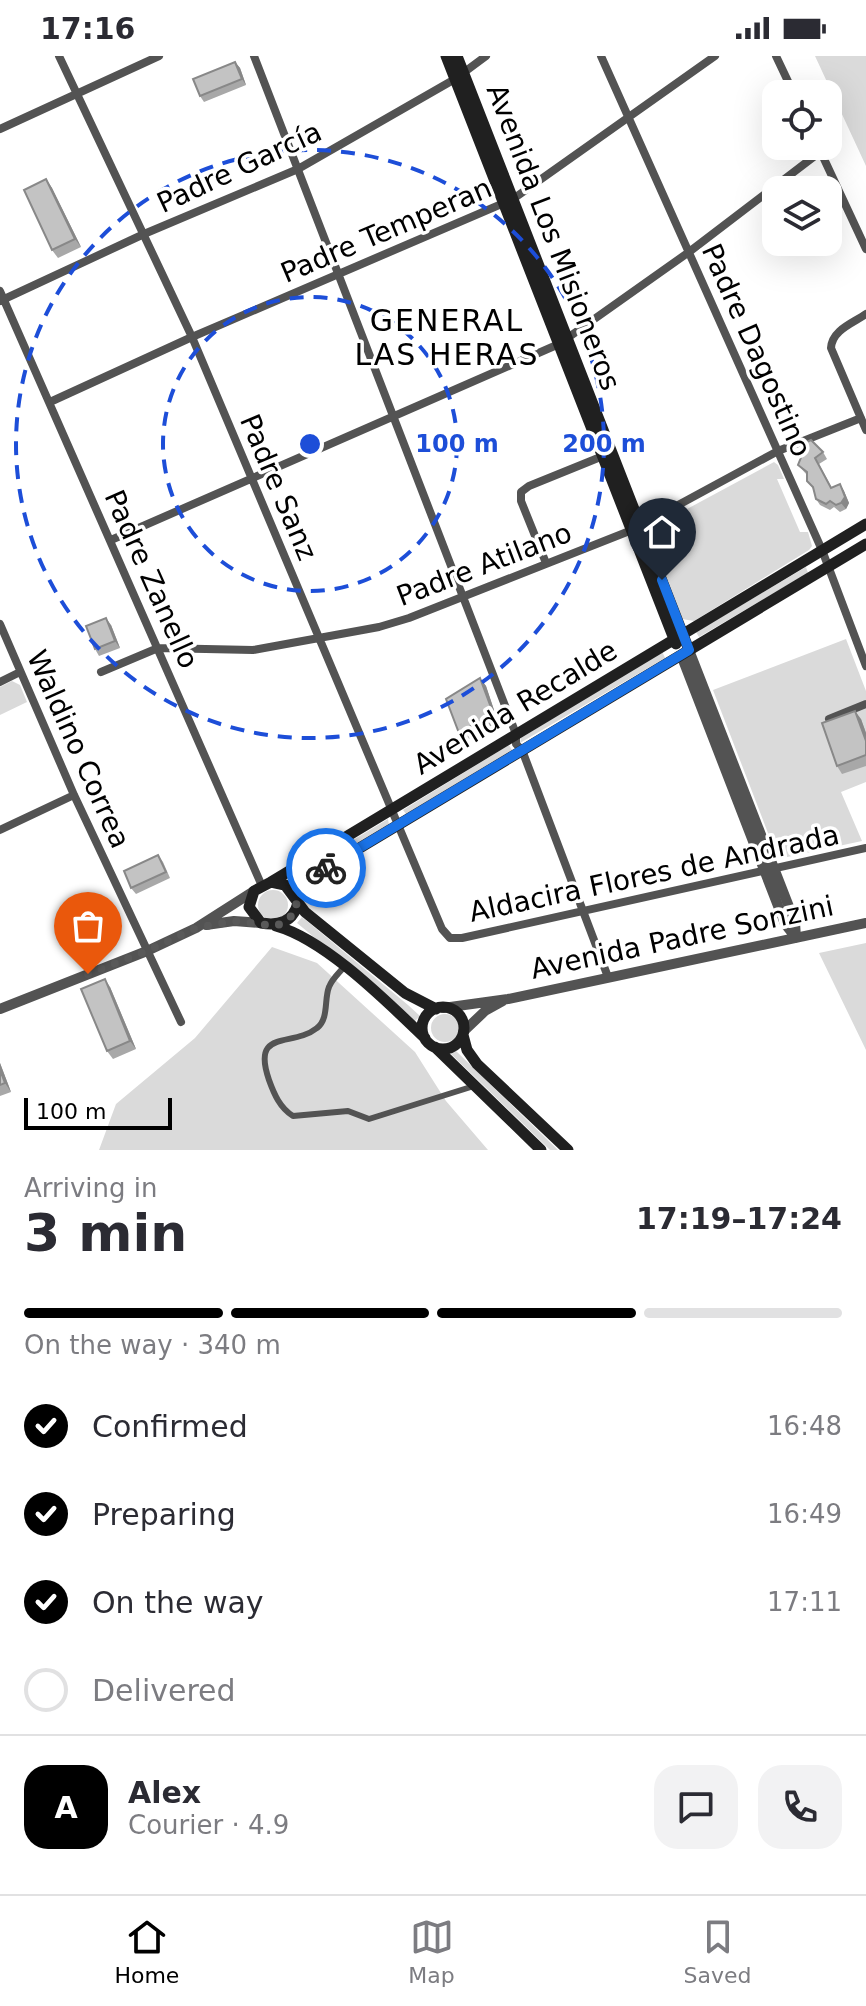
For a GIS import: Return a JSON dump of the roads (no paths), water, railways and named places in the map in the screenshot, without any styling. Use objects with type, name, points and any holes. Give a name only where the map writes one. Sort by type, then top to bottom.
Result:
[{"type":"main road","name":"Avenida Los Misioneros","points":[[446,56],[459,76],[685,652]]},
{"type":"main road","name":"Avenida Los Misioneros","points":[[457,56],[459,76]]},
{"type":"main road","name":"Avenida Los Misioneros","points":[[564,342],[603,456],[636,528]]},
{"type":"main road","name":"Avenida Recalde","points":[[262,886],[866,524]]},
{"type":"main road","name":"Avenida Recalde","points":[[298,902],[305,886],[323,870],[866,544]]},
{"type":"main road","points":[[541,1150],[435,1047],[344,967],[306,939],[255,919],[249,907],[262,886],[285,885],[305,912],[405,993],[440,1008],[450,1009],[460,1016],[467,1050],[477,1064],[568,1150]]},
{"type":"main road","points":[[275,926],[290,918],[298,902]]},
{"type":"main road","points":[[425,1038],[425,1018],[440,1008]]},
{"type":"main road","points":[[435,1047],[455,1046],[463,1034]]},
{"type":"street","name":"Padre Sanz","points":[[59,56],[192,337],[397,825],[442,929],[450,938]]},
{"type":"street","points":[[0,129],[159,56]]},
{"type":"street","points":[[254,56],[608,977]]},
{"type":"street","name":"Padre García","points":[[1,297],[298,169],[459,76],[486,56]]},
{"type":"street","name":"Padre Dagostino","points":[[601,56],[829,566],[866,666]]},
{"type":"street","name":"Padre Temperan","points":[[50,402],[192,337],[508,201],[715,56]]},
{"type":"street","points":[[776,56],[787,80]]},
{"type":"street","points":[[111,540],[564,342],[689,252],[805,160]]},
{"type":"street","points":[[824,160],[866,249]]},
{"type":"street","name":"Padre Zanello","points":[[1,297],[262,886]]},
{"type":"street","points":[[866,314],[838,332],[831,348],[866,430]]},
{"type":"street","name":"Padre Atilano","points":[[101,672],[158,648],[253,650],[379,627],[636,528],[778,451],[861,418]]},
{"type":"street","points":[[546,563],[521,501],[521,492],[603,456]]},
{"type":"street","name":"Waldino Correa","points":[[0,624],[74,795],[181,1022]]},
{"type":"street","name":"Avenida Los Misioneros","points":[[685,652],[770,870],[785,924],[796,938]]},
{"type":"street","points":[[0,682],[20,672]]},
{"type":"street","points":[[829,719],[866,704]]},
{"type":"street","points":[[0,830],[74,795]]},
{"type":"street","name":"Aldacira Flores de Andrada","points":[[450,938],[462,938],[866,848]]},
{"type":"street","name":"Avenida Recalde","points":[[0,1009],[147,951],[196,928],[262,886]]},
{"type":"street","name":"Avenida Recalde","points":[[196,928],[234,921],[261,923]]},
{"type":"street","name":"Avenida Padre Sonzini","points":[[440,1008],[508,999],[866,923]]},
{"type":"street","points":[[344,967],[330,984],[324,1019],[318,1028],[272,1043],[266,1052],[263,1063],[274,1093],[286,1112],[293,1116],[348,1111],[369,1119],[474,1086]]},
{"type":"street","name":"Avenida Padre Sonzini","points":[[463,1034],[485,1011],[508,999]]},
{"type":"district","name":"GENERAL LAS HERAS","points":[[447,338]]}]
